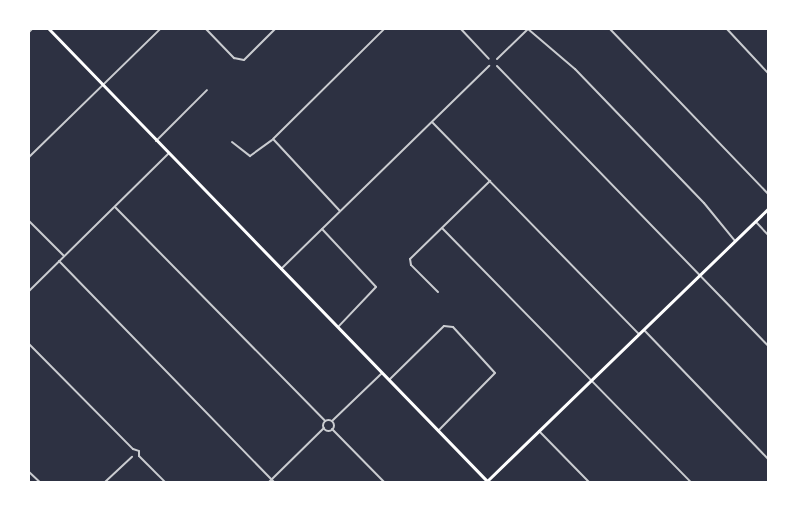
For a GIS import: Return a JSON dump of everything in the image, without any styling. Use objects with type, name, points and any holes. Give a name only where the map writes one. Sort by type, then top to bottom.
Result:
[{"type":"main road","points":[[48,28],[487,482],[768,209]]},
{"type":"street","points":[[28,33],[33,28]]},
{"type":"street","points":[[28,158],[161,28]]},
{"type":"street","points":[[205,28],[234,58],[244,60],[276,28]]},
{"type":"street","points":[[232,142],[250,156],[272,140],[385,28]]},
{"type":"street","points":[[460,28],[489,59],[489,66]]},
{"type":"street","points":[[609,28],[768,194]]},
{"type":"street","points":[[726,28],[768,73]]},
{"type":"street","points":[[489,59],[497,59],[529,29],[575,69],[704,202],[735,241]]},
{"type":"street","points":[[497,59],[497,66],[768,346]]},
{"type":"street","points":[[281,269],[489,66],[497,66]]},
{"type":"street","points":[[156,141],[207,90]]},
{"type":"street","points":[[432,122],[639,334]]},
{"type":"street","points":[[272,140],[340,211]]},
{"type":"street","points":[[28,292],[168,154]]},
{"type":"street","points":[[438,291],[409,262],[490,181]]},
{"type":"street","points":[[115,207],[325,421],[332,421],[382,373]]},
{"type":"street","points":[[28,220],[64,256]]},
{"type":"street","points":[[756,222],[768,235]]},
{"type":"street","points":[[442,228],[691,483]]},
{"type":"street","points":[[322,229],[376,285],[374,291],[338,327]]},
{"type":"street","points":[[59,261],[272,482],[324,428],[325,421]]},
{"type":"street","points":[[389,380],[444,326],[452,326],[461,335],[495,374],[438,431]]},
{"type":"street","points":[[644,330],[768,459]]},
{"type":"street","points":[[28,343],[133,449],[139,451],[139,456],[165,483]]},
{"type":"street","points":[[332,421],[332,429]]},
{"type":"street","points":[[324,428],[332,429],[384,483]]},
{"type":"street","points":[[539,431],[589,483]]},
{"type":"street","points":[[132,457],[133,449]]},
{"type":"street","points":[[105,483],[132,457],[139,456]]},
{"type":"street","points":[[28,471],[40,483]]}]
